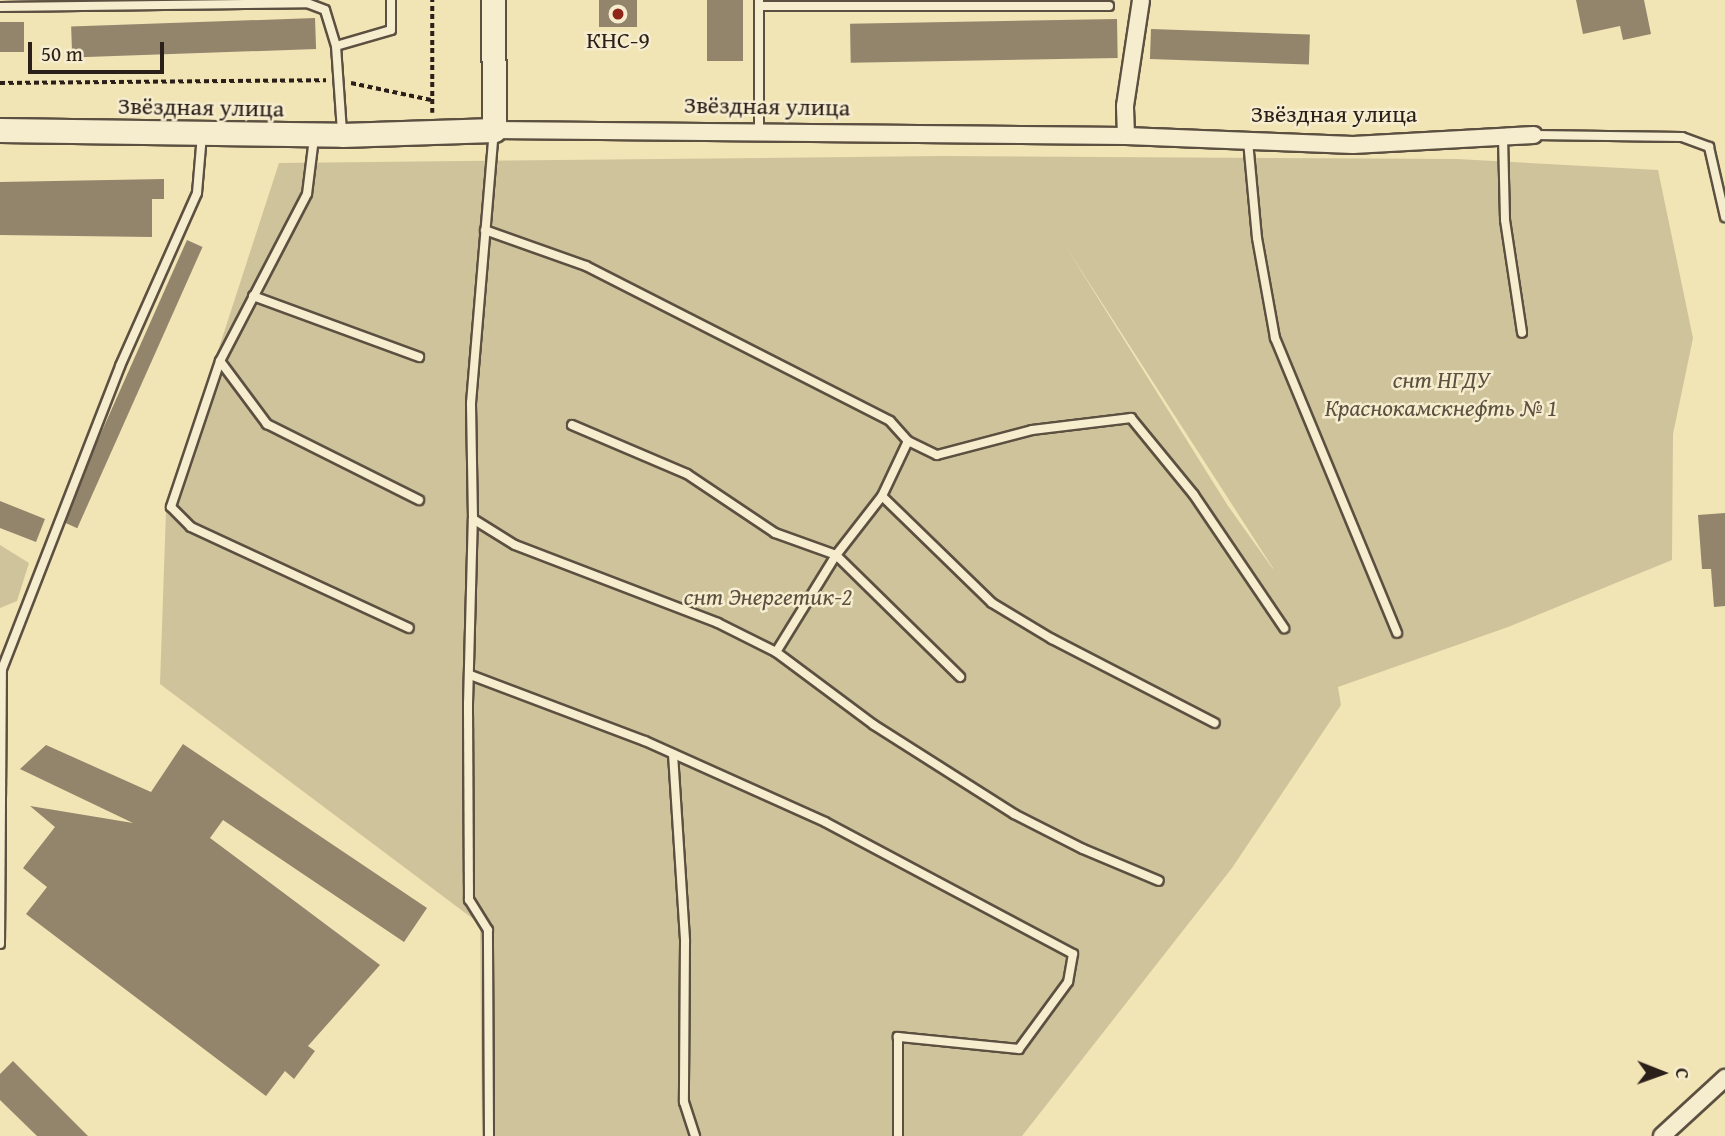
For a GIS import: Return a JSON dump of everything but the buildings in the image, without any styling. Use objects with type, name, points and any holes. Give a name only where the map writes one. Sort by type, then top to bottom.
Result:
[{"type":"street","points":[[493,0],[494,130]]},
{"type":"street","points":[[1126,136],[1125,106],[1141,0]]},
{"type":"street","name":"Звёздная улица","points":[[0,130],[315,135],[432,135],[494,130],[759,131],[1126,136],[1353,145],[1534,135]]},
{"type":"street","points":[[1662,1136],[1725,1078]]},
{"type":"lane","points":[[336,46],[391,30],[391,0]]},
{"type":"lane","points":[[0,7],[307,2],[325,10],[336,46],[342,135]]},
{"type":"lane","points":[[759,131],[759,3],[1109,6]]},
{"type":"lane","points":[[489,1136],[488,930],[469,900],[474,520],[471,403],[494,130]]},
{"type":"lane","points":[[0,944],[2,669],[120,366],[197,193],[202,132]]},
{"type":"lane","points":[[315,135],[307,194],[220,361],[171,507],[191,527],[409,628]]},
{"type":"lane","points":[[1534,135],[1682,137],[1709,147],[1725,217]]},
{"type":"lane","points":[[1503,137],[1504,220],[1522,333]]},
{"type":"lane","points":[[1248,141],[1257,238],[1275,338],[1397,633]]},
{"type":"lane","points":[[485,230],[586,267],[890,421],[908,441],[937,454],[1032,430],[1131,418],[1194,495],[1284,628]]},
{"type":"lane","points":[[253,296],[419,357]]},
{"type":"lane","points":[[220,361],[267,424],[419,500]]},
{"type":"lane","points":[[572,425],[687,474],[775,533],[836,555],[960,677]]},
{"type":"lane","points":[[776,652],[836,555],[881,496],[908,441]]},
{"type":"lane","points":[[881,496],[992,603],[1052,639],[1215,723]]},
{"type":"lane","points":[[474,520],[515,545],[718,623],[776,652],[874,725],[1014,814],[1083,849],[1158,881]]},
{"type":"lane","points":[[470,675],[673,754],[825,822],[1073,954],[1068,982],[1019,1049],[898,1037],[898,1136]]},
{"type":"lane","points":[[673,754],[685,942],[684,1102],[695,1136]]},
{"type":"path","points":[[432,0],[432,135]]},
{"type":"path","points":[[0,83],[338,80],[431,100]]},
{"type":"green space","name":"снт Энергетик-2","points":[[942,156],[1457,159],[1658,170],[1693,338],[1673,434],[1672,560],[1508,627],[1338,687],[1341,705],[1232,868],[1022,1136],[482,1136],[480,924],[160,684],[166,511],[279,163]],"holes":[[[1066,247],[1273,568],[1228,506]]]},
{"type":"green space","points":[[0,545],[29,563],[17,601],[0,608]]},
{"type":"place","name":"КНС-9","points":[[618,14]]},
{"type":"park label","name":"снт НГДУ Краснокамскнефть № 1","points":[[1441,394]]}]
